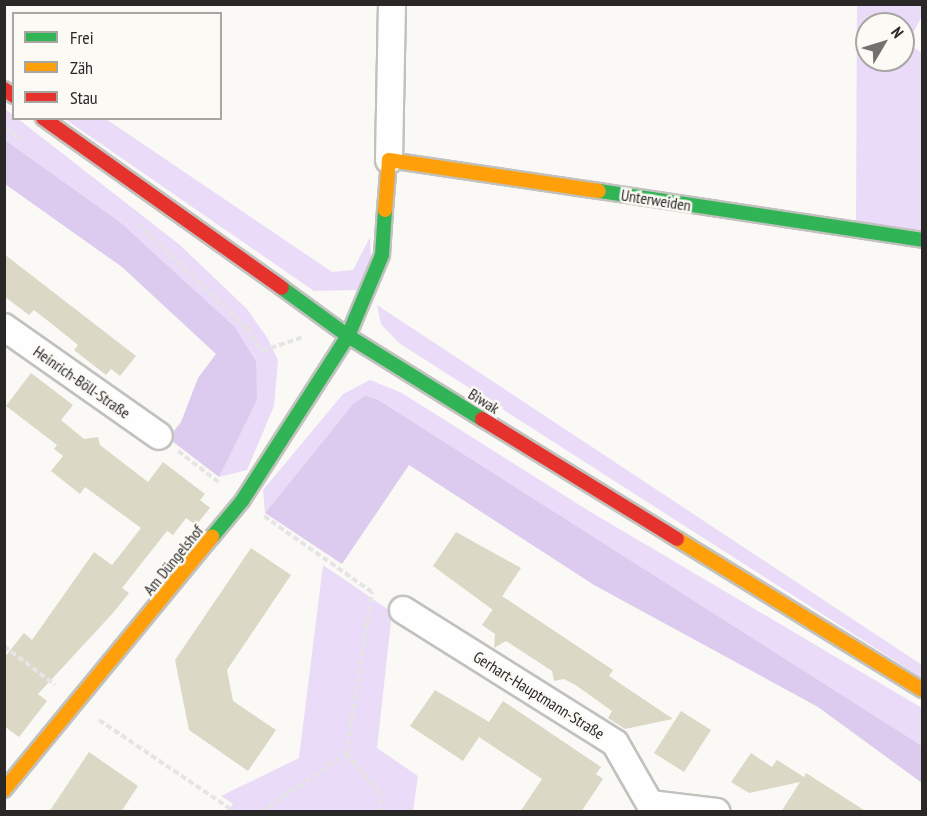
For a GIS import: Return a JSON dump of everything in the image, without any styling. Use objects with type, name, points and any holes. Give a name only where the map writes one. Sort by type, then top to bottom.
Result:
[{"type":"street","points":[[348,336],[382,255],[389,160],[392,4]]},
{"type":"street","name":"Biwak","points":[[46,120],[348,336],[922,690]]},
{"type":"street","name":"Unterweiden","points":[[389,160],[922,240]]},
{"type":"street","name":"Heinrich-Böll-Straße","points":[[4,327],[159,436]]},
{"type":"street","name":"Am Düngelshof","points":[[4,790],[242,501],[348,336]]},
{"type":"street","name":"Gerhart-Hauptmann-Straße","points":[[403,610],[615,743],[645,808],[717,812]]},
{"type":"path","points":[[159,436],[242,501],[372,592],[346,754],[261,812]]},
{"type":"path","points":[[4,646],[104,724],[235,812]]},
{"type":"path","points":[[346,754],[378,790],[382,812]]},
{"type":"shaded area","points":[[857,5],[922,5],[922,16],[915,30],[915,12],[857,12]]},
{"type":"shaded area","points":[[915,48],[922,53],[922,231],[856,221],[857,72],[915,72]]},
{"type":"shaded area","points":[[4,108],[12,114],[12,120],[19,120],[180,245],[247,309],[268,339],[278,360],[274,406],[247,470],[219,477],[256,400],[256,361],[235,327],[120,222],[5,140]]},
{"type":"shaded area","points":[[66,120],[107,120],[332,272],[353,270],[370,237],[371,261],[357,290],[314,291]]},
{"type":"shaded area","points":[[5,140],[120,222],[235,327],[256,361],[257,400],[219,477],[168,438],[181,422],[198,378],[216,354],[122,267],[5,184]]},
{"type":"shaded area","points":[[377,305],[922,665],[922,678],[399,343],[381,324]]},
{"type":"shaded area","points":[[370,380],[402,393],[589,511],[922,708],[922,746],[430,434],[353,404],[265,513],[263,490],[343,394]]},
{"type":"shaded area","points":[[365,396],[378,400],[922,746],[922,783],[818,707],[594,585],[409,465],[342,564],[265,513],[353,404]]},
{"type":"shaded area","points":[[323,565],[392,612],[377,748],[418,776],[413,811],[228,811],[233,804],[221,796],[299,758]]},
{"type":"building","points":[[4,254],[136,356],[120,376],[111,369],[106,375],[74,350],[78,345],[34,310],[29,315],[4,296]]},
{"type":"building","points":[[31,373],[73,405],[61,420],[84,439],[98,437],[100,445],[148,482],[163,462],[205,494],[200,500],[210,508],[196,525],[186,518],[173,535],[167,531],[122,588],[129,593],[38,694],[47,701],[19,737],[4,726],[4,658],[24,633],[32,640],[94,552],[112,565],[141,528],[85,487],[80,494],[51,471],[63,456],[54,449],[57,445],[6,406]]},
{"type":"building","points":[[456,532],[521,568],[493,610],[433,566]]},
{"type":"building","points":[[251,548],[291,575],[227,670],[233,701],[276,730],[248,771],[189,730],[175,660]]},
{"type":"building","points":[[502,596],[613,670],[609,676],[673,719],[625,729],[608,718],[612,711],[564,679],[554,681],[552,671],[506,641],[494,648],[495,634],[482,625]]},
{"type":"building","points":[[435,690],[489,722],[503,701],[601,767],[596,774],[603,779],[581,812],[520,812],[542,779],[479,737],[463,761],[410,726]]},
{"type":"building","points":[[681,711],[711,730],[684,772],[654,753]]},
{"type":"building","points":[[89,752],[138,786],[121,812],[49,812]]},
{"type":"building","points":[[751,753],[772,767],[777,760],[804,777],[806,773],[867,812],[781,812],[800,782],[749,793],[731,782]]},
{"type":"traffic: fast","points":[[599,191],[922,240]]},
{"type":"traffic: fast","points":[[212,537],[242,501],[348,336],[382,255],[385,210]]},
{"type":"traffic: fast","points":[[282,288],[348,336],[482,419]]},
{"type":"traffic: slow","points":[[385,210],[389,160],[599,191]]},
{"type":"traffic: slow","points":[[4,790],[212,537]]},
{"type":"traffic: slow","points":[[677,539],[922,690]]},
{"type":"traffic: jam","points":[[4,89],[12,95]]},
{"type":"traffic: jam","points":[[46,120],[282,288]]},
{"type":"traffic: jam","points":[[482,419],[677,539]]}]
